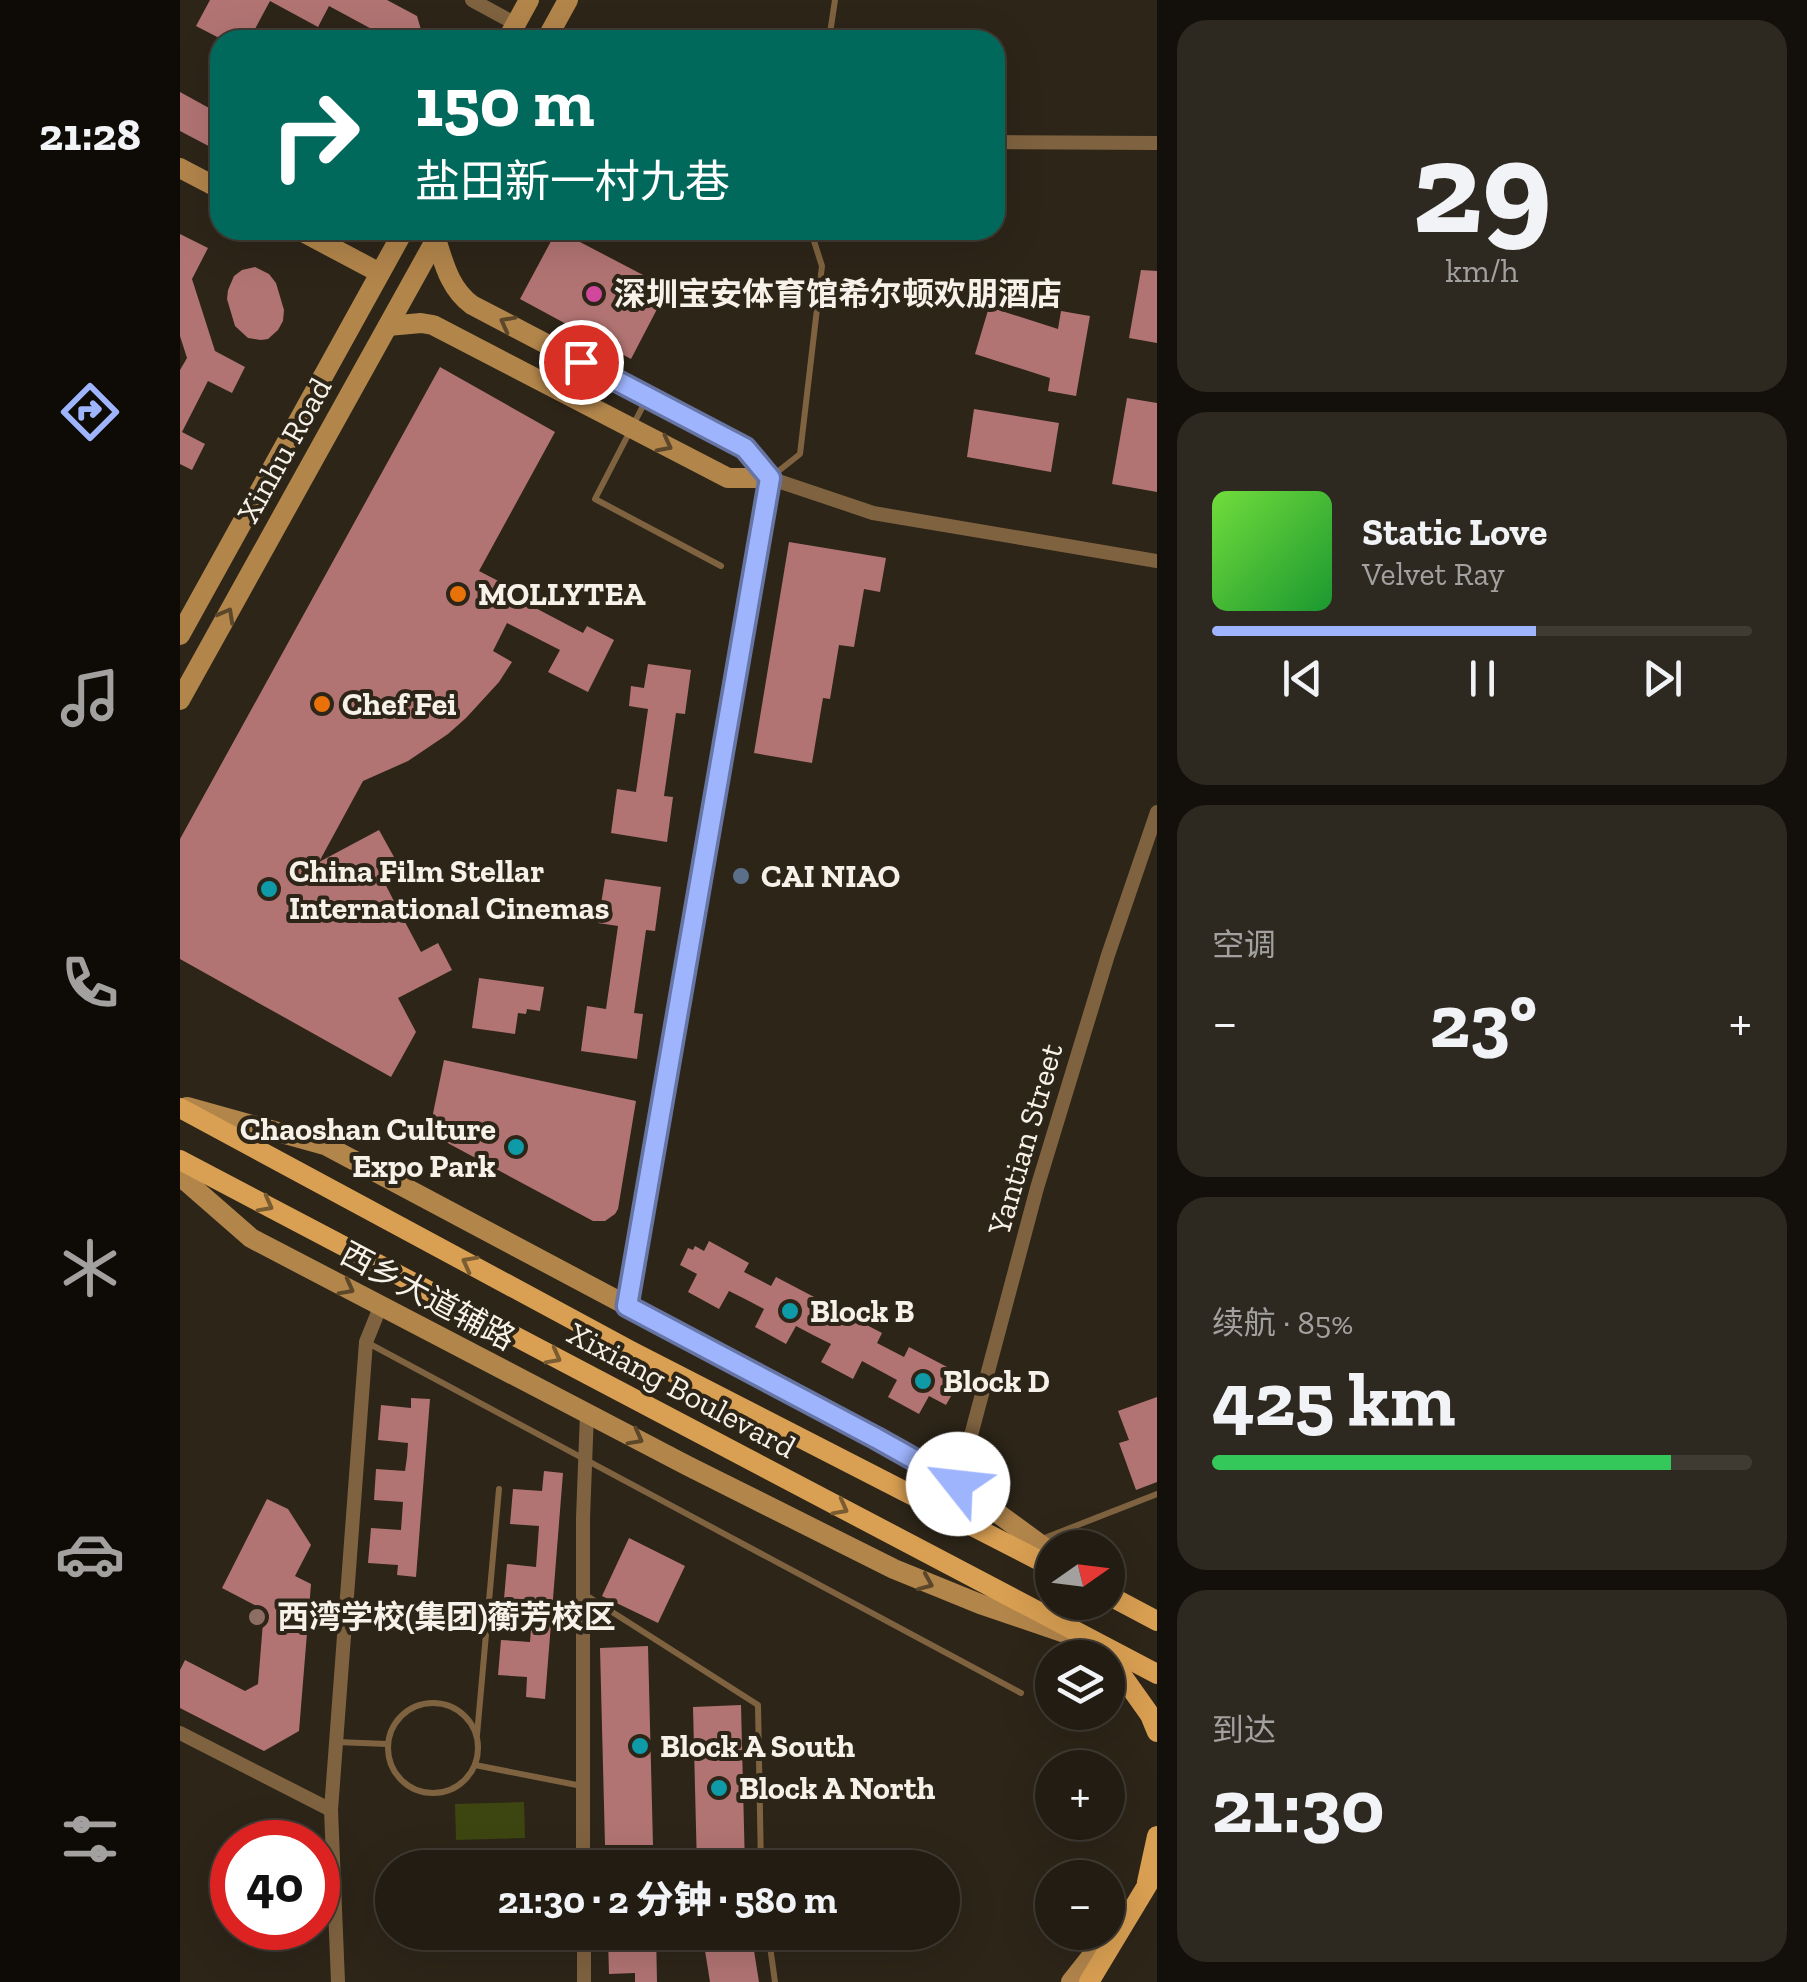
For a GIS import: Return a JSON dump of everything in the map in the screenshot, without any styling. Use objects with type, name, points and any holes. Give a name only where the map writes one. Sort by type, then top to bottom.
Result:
[{"type":"main road","name":"Xixiang Boulevard","points":[[180,1106],[648,1360],[1035,1547]]},
{"type":"main road","name":"Xixiang Boulevard","points":[[180,1160],[1092,1640]]},
{"type":"main road","points":[[1125,1599],[1157,1605]]},
{"type":"main road","points":[[1125,1604],[1157,1621]]},
{"type":"main road","name":"Xixiang Boulevard","points":[[1125,1657],[1157,1674]]},
{"type":"main road","points":[[1125,1680],[1157,1732]]},
{"type":"main road","points":[[1145,1889],[1157,1836]]},
{"type":"main road","points":[[1089,1982],[1157,1869]]},
{"type":"street","points":[[472,0],[509,30]]},
{"type":"street","points":[[512,30],[528,0]]},
{"type":"street","points":[[552,30],[568,0]]},
{"type":"street","points":[[1005,142],[1157,142]]},
{"type":"street","points":[[180,168],[210,183]]},
{"type":"street","points":[[318,240],[380,273]]},
{"type":"street","name":"Xinhu Road","points":[[180,636],[398,240]]},
{"type":"street","name":"Xinhu Road","points":[[180,700],[435,240]]},
{"type":"street","points":[[439,240],[450,280],[472,305],[745,448],[770,478],[627,1306]]},
{"type":"street","points":[[388,326],[421,322],[433,325],[728,478],[770,478],[874,513],[1157,560]]},
{"type":"street","name":"Yantian Street","points":[[958,1484],[1037,1188],[1108,955],[1157,812]]},
{"type":"street","points":[[180,1106],[325,1145],[958,1484],[1035,1546]]},
{"type":"street","name":"西乡大道辅路","points":[[180,1176],[251,1238],[587,1413],[894,1569],[980,1604],[1088,1640]]},
{"type":"street","points":[[338,1982],[331,1810],[366,1342],[381,1305]]},
{"type":"street","points":[[584,1850],[587,1413]]},
{"type":"street","points":[[180,1733],[331,1810]]},
{"type":"street","points":[[1071,1982],[1145,1889]]},
{"type":"street","points":[[584,1950],[584,1982]]},
{"type":"lane","points":[[831,30],[836,0]]},
{"type":"lane","points":[[770,478],[800,454],[822,266],[815,240]]},
{"type":"lane","points":[[648,397],[594,499],[721,566]]},
{"type":"lane","points":[[366,1342],[1021,1693]]},
{"type":"lane","points":[[477,1736],[461,1712],[428,1702],[400,1716],[391,1730],[389,1760],[398,1777],[422,1793],[447,1792],[468,1778],[476,1764],[499,1489]]},
{"type":"lane","points":[[1080,1530],[1157,1494]]},
{"type":"lane","points":[[583,1593],[757,1704],[762,1850]]},
{"type":"lane","points":[[336,1742],[388,1744]]},
{"type":"lane","points":[[476,1764],[583,1786]]},
{"type":"lane","points":[[771,1950],[775,1982]]},
{"type":"green space","points":[[524,1802],[525,1838],[456,1840],[455,1804]]},
{"type":"building","points":[[210,0],[387,0],[417,16],[421,30],[373,30],[329,6],[318,27],[270,1],[254,30],[210,30],[210,33],[196,26]]},
{"type":"building","points":[[180,92],[210,108],[210,147],[180,131]]},
{"type":"building","points":[[180,234],[208,248],[192,279],[215,351],[245,367],[232,393],[208,381],[182,432],[205,444],[192,470],[180,464],[180,370],[187,358],[180,336]]},
{"type":"building","points":[[552,240],[576,240],[668,288],[631,359],[520,299]]},
{"type":"building","points":[[255,267],[276,283],[284,310],[278,330],[261,340],[248,338],[235,326],[227,299],[234,276]]},
{"type":"building","points":[[1141,270],[1157,271],[1157,343],[1129,338]]},
{"type":"building","points":[[989,307],[1058,329],[1061,311],[1090,316],[1076,396],[1048,391],[1050,378],[975,354]]},
{"type":"building","points":[[440,367],[555,432],[479,571],[510,587],[507,593],[583,633],[587,626],[614,640],[588,692],[548,672],[560,650],[507,623],[493,651],[512,662],[499,682],[448,734],[408,761],[363,781],[319,862],[379,830],[394,857],[376,866],[398,909],[421,952],[438,943],[452,970],[398,998],[416,1032],[391,1077],[180,959],[180,839]]},
{"type":"building","points":[[1127,398],[1157,403],[1157,492],[1112,484]]},
{"type":"building","points":[[974,409],[1059,423],[1051,472],[967,457]]},
{"type":"building","points":[[789,542],[886,558],[880,592],[864,589],[854,647],[839,645],[830,699],[823,698],[812,763],[754,753]]},
{"type":"building","points":[[648,664],[691,670],[685,714],[676,713],[664,796],[673,797],[667,842],[611,833],[617,789],[636,792],[648,709],[629,706],[631,686],[644,688]]},
{"type":"building","points":[[605,879],[661,887],[655,931],[646,930],[634,1013],[643,1014],[637,1059],[581,1051],[587,1006],[606,1009],[618,926],[598,923]]},
{"type":"building","points":[[479,978],[544,987],[540,1011],[527,1009],[526,1014],[518,1013],[515,1034],[472,1028]]},
{"type":"building","points":[[444,1060],[636,1101],[615,1214],[605,1221],[593,1221],[429,1133]]},
{"type":"building","points":[[709,1241],[749,1263],[744,1272],[771,1286],[776,1277],[816,1298],[811,1308],[837,1322],[842,1312],[882,1333],[877,1343],[904,1357],[909,1347],[949,1368],[944,1378],[953,1382],[951,1387],[955,1389],[946,1405],[929,1396],[919,1414],[888,1397],[897,1380],[862,1361],[853,1379],[821,1362],[831,1344],[796,1326],[786,1344],[755,1327],[764,1309],[729,1291],[719,1309],[688,1292],[697,1274],[680,1265],[688,1248],[693,1250],[695,1246],[704,1251]]},
{"type":"building","points":[[1157,1397],[1157,1482],[1136,1490],[1119,1443],[1129,1440],[1118,1411]]},
{"type":"building","points":[[411,1398],[430,1399],[416,1577],[397,1575],[398,1565],[368,1563],[371,1528],[401,1530],[403,1502],[374,1500],[376,1469],[405,1471],[407,1457],[408,1443],[378,1440],[381,1405],[411,1408]]},
{"type":"building","points":[[544,1471],[563,1473],[545,1699],[526,1697],[527,1677],[498,1675],[501,1640],[530,1642],[533,1602],[504,1599],[507,1564],[536,1567],[539,1526],[510,1524],[513,1489],[542,1491]]},
{"type":"building","points":[[267,1499],[288,1509],[311,1545],[295,1576],[311,1584],[299,1731],[264,1751],[180,1708],[180,1670],[185,1660],[245,1691],[258,1684],[264,1610],[222,1588]]},
{"type":"building","points":[[629,1538],[685,1566],[658,1623],[602,1596]]},
{"type":"building","name":"Block A South","points":[[648,1646],[653,1845],[605,1845],[600,1648]]},
{"type":"building","name":"Block A North","points":[[741,1705],[745,1850],[697,1850],[693,1707]]},
{"type":"building","points":[[608,1950],[656,1950],[657,1982],[635,1982],[635,1973],[609,1974]]},
{"type":"building","points":[[705,1950],[754,1950],[759,1982],[710,1982]]},
{"type":"place","name":"深圳宝安体育馆希尔顿欢朋酒店","points":[[594,294]]},
{"type":"place","name":"MOLLYTEA","points":[[458,594]]},
{"type":"place","name":"Chef Fei","points":[[322,704]]},
{"type":"place","name":"CAI NIAO","points":[[741,876]]},
{"type":"place","name":"China Film Stellar International Cinemas","points":[[269,889]]},
{"type":"place","name":"Chaoshan Culture Expo Park","points":[[516,1147]]},
{"type":"place","name":"Block B","points":[[790,1311]]},
{"type":"place","name":"Block D","points":[[923,1381]]},
{"type":"place","name":"西湾学校(集团)蘅芳校区","points":[[257,1617]]},
{"type":"place","name":"Block A South","points":[[640,1746]]},
{"type":"place","name":"Block A North","points":[[719,1788]]},
{"type":"route","points":[[581,362],[745,448],[770,478],[627,1306],[958,1484]]}]
